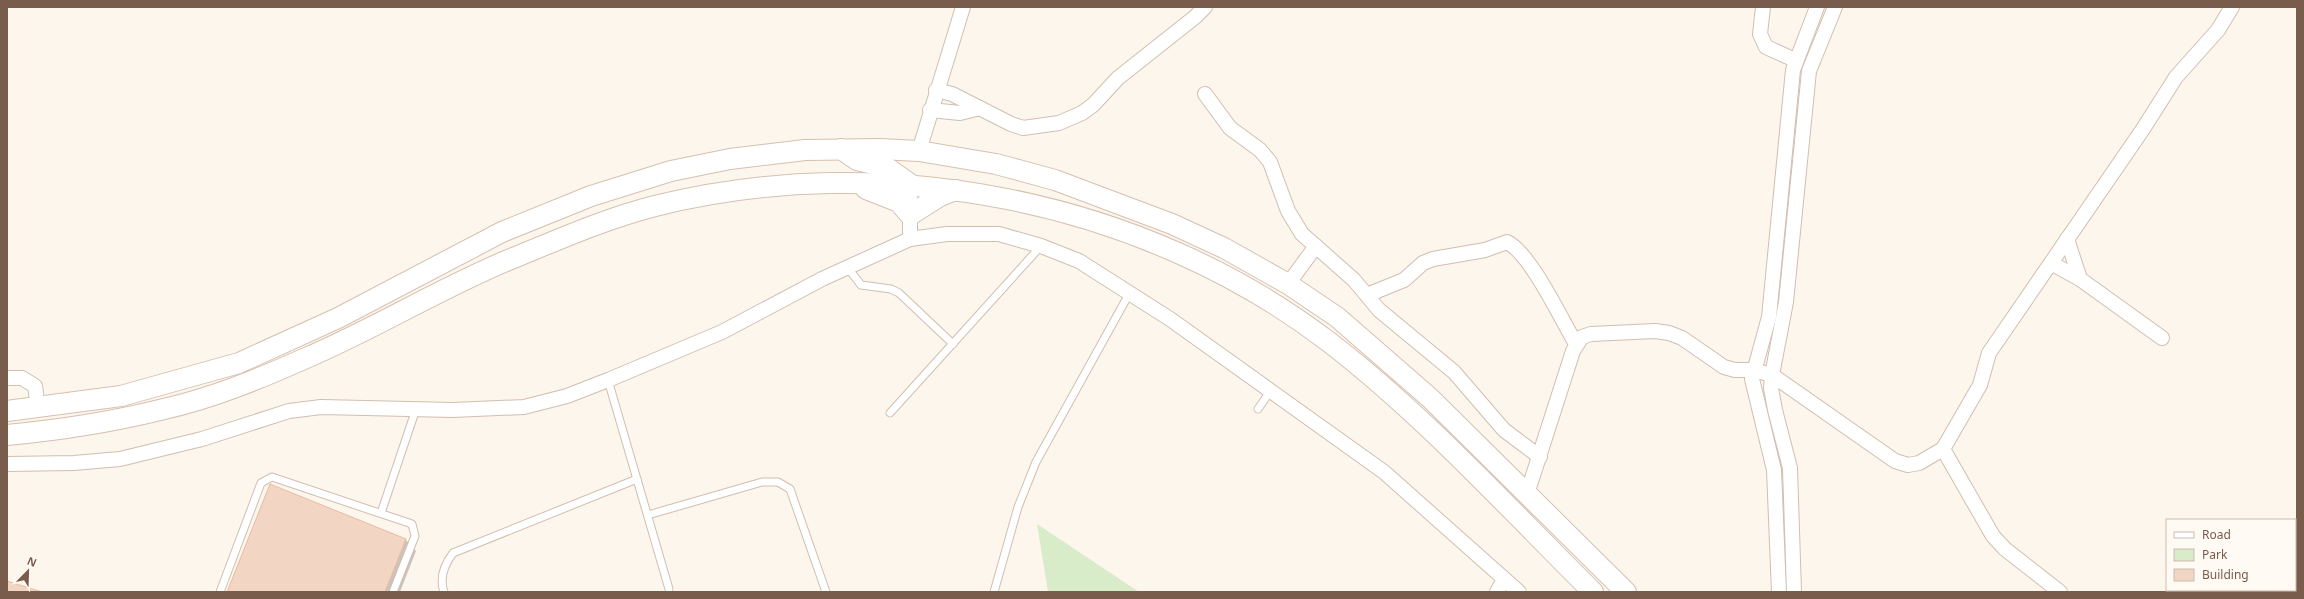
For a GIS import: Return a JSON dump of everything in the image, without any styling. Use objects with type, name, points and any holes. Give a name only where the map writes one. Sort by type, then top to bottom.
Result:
[{"type":"main road","points":[[841,149],[862,162],[886,167],[910,184]]},
{"type":"main road","points":[[7,411],[121,396],[239,362],[338,318],[502,232],[591,196],[671,171],[730,158],[805,150],[841,149],[919,151],[996,164],[1055,180],[1172,224],[1224,248],[1288,284],[1337,317],[1370,344],[1430,398],[1626,592]]},
{"type":"main road","points":[[852,184],[899,202],[910,216],[940,196],[956,190]]},
{"type":"main road","points":[[7,435],[68,429],[168,409],[252,380],[310,356],[480,272],[580,231],[655,206],[728,192],[795,186],[910,184],[956,190],[1036,204],[1084,218],[1168,249],[1244,286],[1283,310],[1326,340],[1405,405],[1592,592]]},
{"type":"street","points":[[919,151],[936,90],[963,7]]},
{"type":"street","points":[[936,90],[952,94],[1011,124],[1023,128],[1060,123],[1082,113],[1093,105],[1118,78],[1195,17],[1205,7]]},
{"type":"street","points":[[1763,7],[1760,34],[1766,47],[1795,60]]},
{"type":"street","points":[[1779,592],[1774,470],[1754,390],[1753,370],[1769,317],[1795,60],[1817,7]]},
{"type":"street","points":[[1794,592],[1790,468],[1771,388],[1772,375],[1786,302],[1809,71],[1835,7]]},
{"type":"street","points":[[1527,494],[1576,344],[1582,337],[1591,334],[1655,331],[1682,338],[1724,367],[1735,370],[1753,370],[1772,375],[1895,461],[1908,465],[1919,463],[1942,449],[1980,385],[1989,353],[2176,77],[2218,30],[2232,7]]},
{"type":"street","points":[[1204,94],[1230,128],[1260,150],[1270,162],[1288,211],[1302,234],[1354,280],[1379,310],[1454,372],[1504,430],[1540,457]]},
{"type":"street","points":[[930,110],[960,113],[980,108]]},
{"type":"street","points":[[910,184],[910,239]]},
{"type":"street","points":[[7,464],[74,463],[120,459],[202,439],[289,411],[321,408],[416,409],[524,407],[566,396],[722,332],[848,268],[910,239],[947,234],[999,234],[1041,246],[1079,261],[1170,319],[1384,472],[1519,592]]},
{"type":"street","points":[[2067,239],[2080,279]]},
{"type":"street","points":[[1367,296],[1404,280],[1422,263],[1433,259],[1485,250],[1507,242],[1513,245],[1524,258],[1576,344]]},
{"type":"street","points":[[1288,284],[1316,246]]},
{"type":"street","points":[[2051,263],[2080,279],[2162,338]]},
{"type":"street","points":[[7,378],[22,378],[35,386],[38,408]]},
{"type":"street","points":[[1942,449],[1993,536],[2005,549],[2023,561],[2060,592]]},
{"type":"street","points":[[1497,592],[1504,579]]},
{"type":"lane","points":[[890,413],[1041,246]]},
{"type":"lane","points":[[848,268],[861,285],[891,289],[899,293],[953,344]]},
{"type":"lane","points":[[994,592],[1018,507],[1036,462],[1129,294]]},
{"type":"lane","points":[[608,380],[669,589]]},
{"type":"lane","points":[[1258,409],[1271,390]]},
{"type":"lane","points":[[380,513],[416,409]]},
{"type":"lane","points":[[220,592],[261,483],[272,476],[412,524],[415,536],[393,592]]},
{"type":"lane","points":[[444,592],[442,587],[444,564],[452,553],[637,479]]},
{"type":"lane","points":[[648,515],[762,482],[778,482],[790,489],[826,592]]},
{"type":"green space","points":[[1037,524],[1139,592],[1048,592]]},
{"type":"building","points":[[270,484],[406,539],[385,592],[227,592]]},
{"type":"building","points":[[7,581],[42,592],[7,592]]}]
